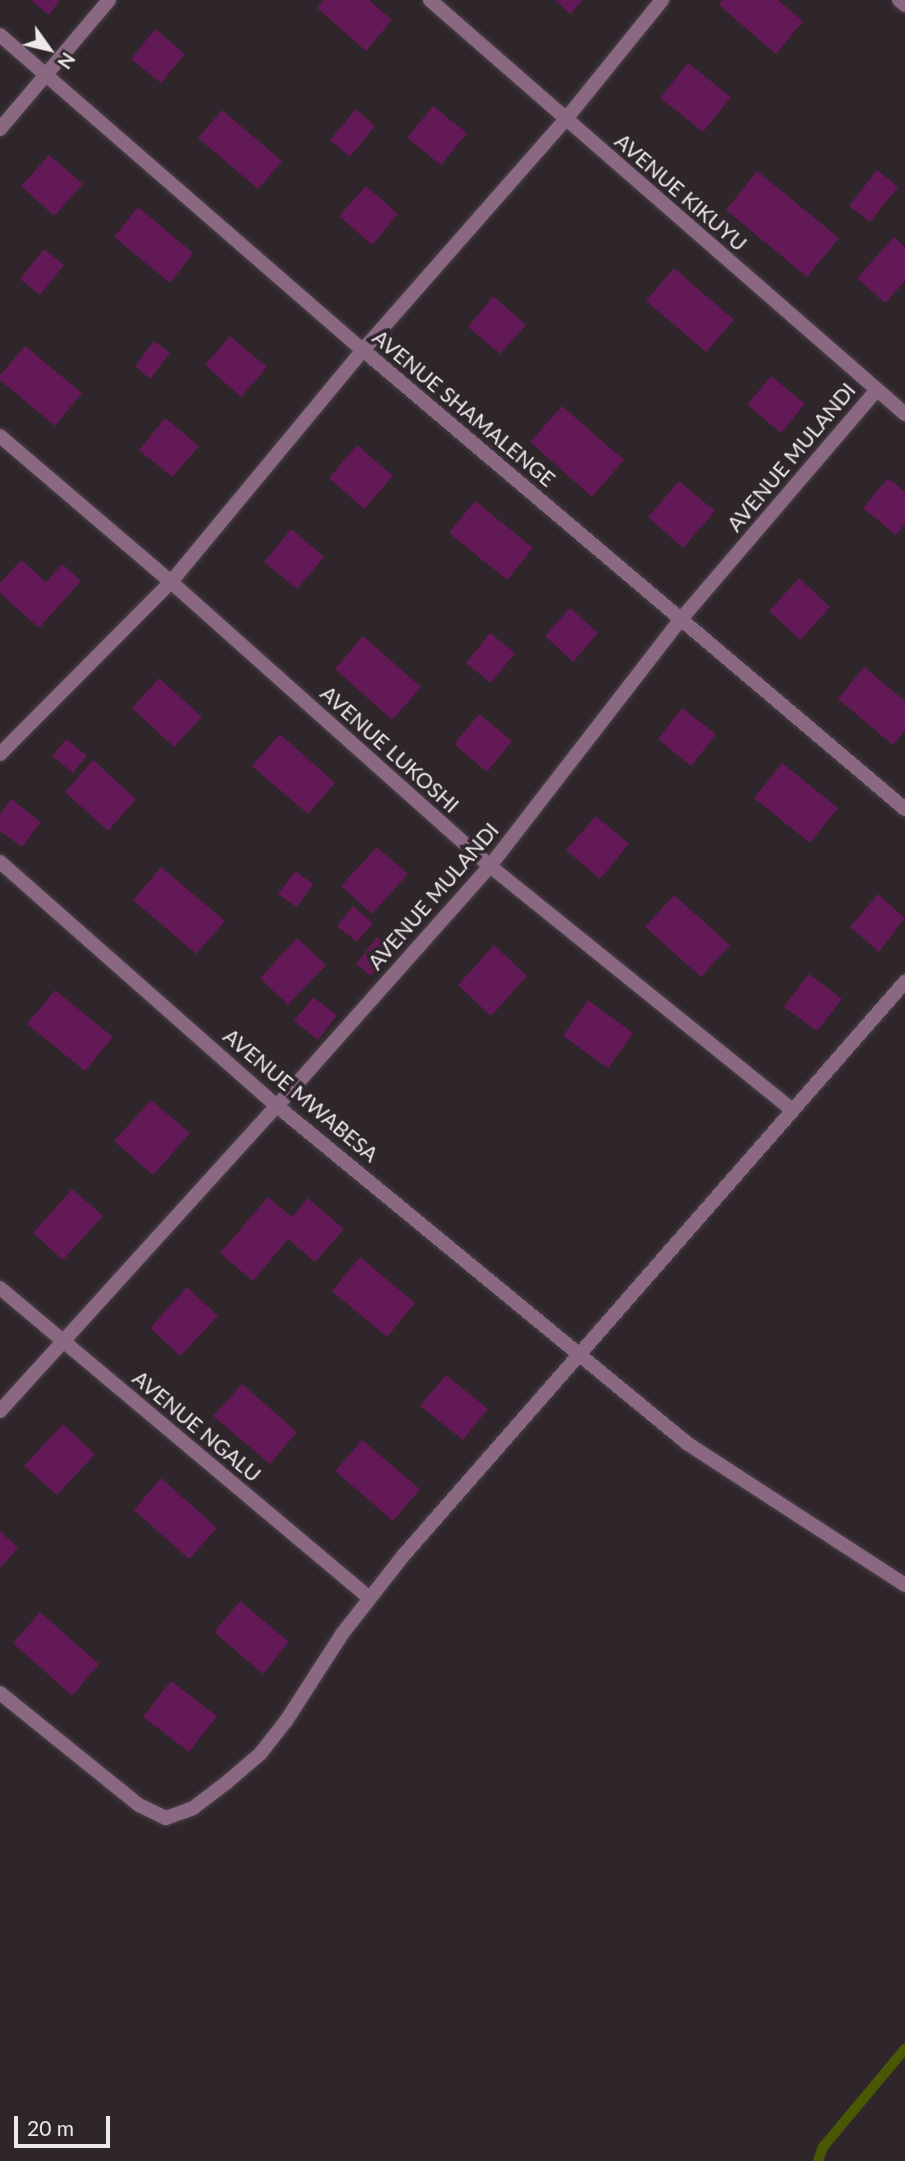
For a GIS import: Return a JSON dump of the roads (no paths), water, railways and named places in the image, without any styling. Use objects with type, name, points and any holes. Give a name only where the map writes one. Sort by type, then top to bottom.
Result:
[{"type":"street","points":[[0,129],[109,0]]},
{"type":"street","name":"AVENUE KIKUYU","points":[[430,0],[905,415]]},
{"type":"street","points":[[0,754],[171,582],[363,350],[566,118],[662,0]]},
{"type":"street","points":[[899,0],[905,5]]},
{"type":"street","name":"AVENUE SHAMALENGE","points":[[0,35],[363,350],[905,808]]},
{"type":"street","name":"AVENUE MULANDI","points":[[0,1410],[64,1343],[490,866],[681,618],[876,391]]},
{"type":"street","name":"AVENUE LUKOSHI","points":[[0,436],[171,582],[490,866],[792,1111]]},
{"type":"street","name":"AVENUE MWABESA","points":[[0,862],[277,1106],[688,1444],[905,1584]]},
{"type":"street","points":[[0,1693],[139,1805],[166,1818],[193,1808],[260,1754],[286,1721],[368,1597],[905,982]]},
{"type":"street","name":"AVENUE NGALU","points":[[0,1288],[368,1597]]},
{"type":"waterway","points":[[818,2161],[823,2147],[905,2049]]}]
